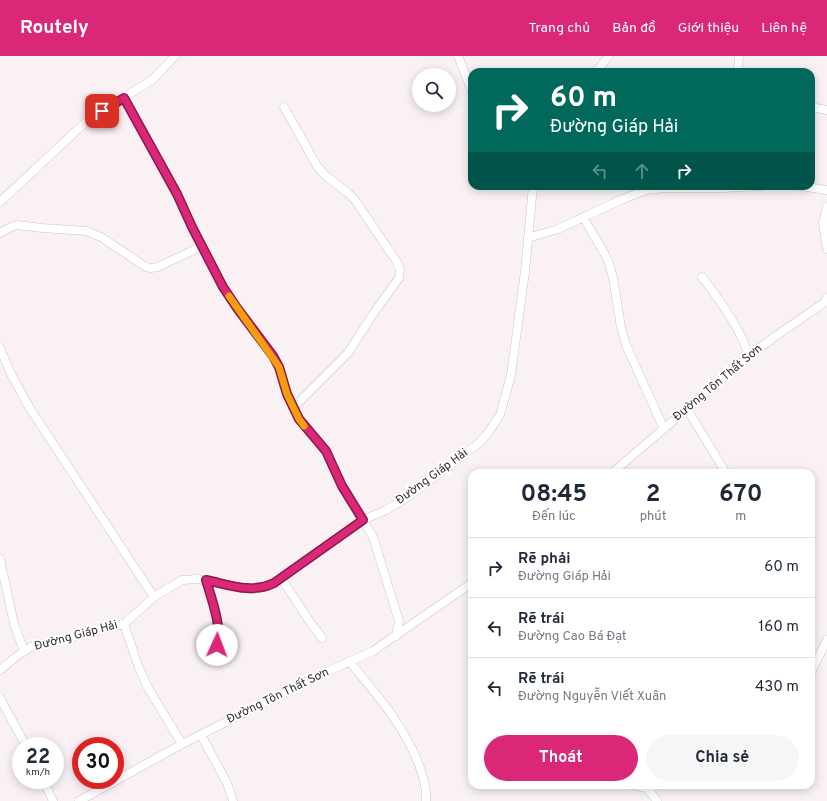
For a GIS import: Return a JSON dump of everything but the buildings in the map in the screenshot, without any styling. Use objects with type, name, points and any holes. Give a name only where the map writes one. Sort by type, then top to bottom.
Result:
[{"type":"street","points":[[0,202],[90,118],[152,80],[175,56]]},
{"type":"street","points":[[458,56],[468,81]]},
{"type":"street","points":[[599,68],[609,56]]},
{"type":"street","points":[[738,68],[739,56]]},
{"type":"street","points":[[124,98],[177,194],[223,287],[279,367],[287,394],[294,408],[304,425],[326,451],[342,486],[373,537],[399,621],[396,636]]},
{"type":"street","points":[[284,107],[317,166],[326,176],[355,200],[397,262],[400,270],[397,281],[348,352],[294,408]]},
{"type":"street","points":[[815,108],[827,110]]},
{"type":"street","points":[[815,188],[827,190]]},
{"type":"street","name":"Đường Giáp Hải","points":[[0,670],[24,651],[41,644],[124,624],[154,597],[182,580],[192,578],[249,589],[257,589],[268,586],[363,520],[386,510],[408,497],[474,447],[488,433],[500,415],[511,375],[525,272],[533,190]]},
{"type":"street","points":[[528,238],[558,229],[646,190]]},
{"type":"street","points":[[827,207],[823,223],[827,249]]},
{"type":"street","points":[[583,217],[609,263],[621,327],[626,345],[664,428]]},
{"type":"street","points":[[0,234],[16,225],[86,231],[100,237],[142,265],[150,268],[158,267],[202,246]]},
{"type":"street","points":[[702,278],[734,324],[745,344],[749,356]]},
{"type":"street","name":"Đường Tôn Thất Sơn","points":[[617,469],[749,356],[825,302],[827,298]]},
{"type":"street","points":[[0,348],[11,374],[29,407],[154,597]]},
{"type":"street","points":[[687,408],[724,469]]},
{"type":"street","points":[[0,559],[14,624],[24,651]]},
{"type":"street","points":[[281,578],[322,638]]},
{"type":"street","points":[[206,580],[219,629],[219,639],[217,645]]},
{"type":"street","name":"Đường Tôn Thất Sơn","points":[[79,801],[182,744],[349,661],[373,651],[468,587]]},
{"type":"street","points":[[124,624],[136,661],[148,688],[182,744]]},
{"type":"street","points":[[815,664],[827,640]]},
{"type":"street","points":[[349,661],[388,708],[409,740],[423,777],[426,801]]},
{"type":"street","points":[[0,698],[21,737]]},
{"type":"street","points":[[201,735],[227,783],[233,801]]},
{"type":"street","points":[[47,789],[53,801]]},
{"type":"street","points":[[648,789],[657,801]]},
{"type":"slow traffic","points":[[229,296],[273,356],[279,367],[287,394],[304,426]]},
{"type":"route","points":[[102,111],[124,98],[177,194],[223,287],[273,356],[279,367],[287,394],[299,419],[326,451],[342,486],[363,520],[268,586],[257,589],[249,589],[206,580],[219,629],[219,639],[217,645]]}]
